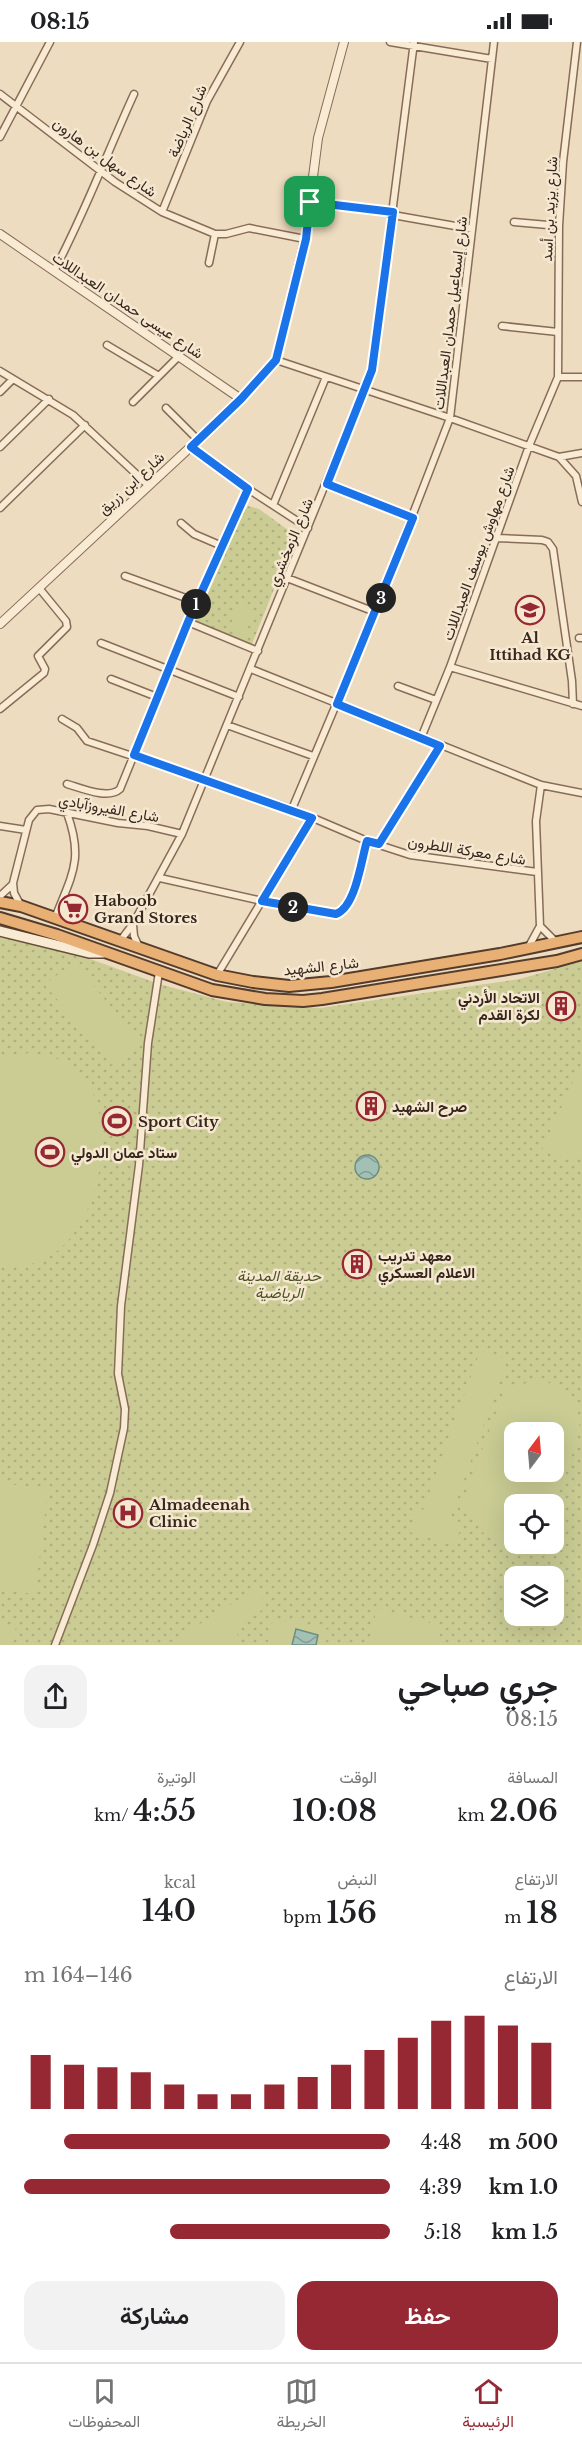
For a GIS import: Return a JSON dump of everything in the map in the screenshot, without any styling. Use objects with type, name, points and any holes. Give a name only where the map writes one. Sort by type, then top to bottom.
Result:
[{"type":"highway","name":"شارع الشهيد","points":[[0,902],[21,906],[217,975],[289,986],[331,982],[528,949],[582,937]]},
{"type":"highway","name":"شارع الشهيد","points":[[0,918],[228,994],[303,1001],[373,992],[557,961],[582,954]]},
{"type":"main road","points":[[0,931],[88,953],[105,953]]},
{"type":"street","points":[[0,137],[50,42]]},
{"type":"street","name":"شارع الرياضة","points":[[162,212],[207,101],[240,42]]},
{"type":"street","name":"شارع ابن زريق","points":[[0,624],[191,447],[241,399],[276,360],[306,239],[318,138],[344,42]]},
{"type":"street","points":[[390,42],[414,44],[492,59]]},
{"type":"street","name":"شارع إسماعيل حمدان العبداللات","points":[[292,809],[413,518],[450,417],[494,42]]},
{"type":"street","name":"شارع يزيد بن أسد","points":[[558,377],[559,226],[564,151],[577,42]]},
{"type":"street","name":"شارع الزمخشري","points":[[120,941],[133,924],[160,878],[182,834],[366,390],[376,351],[414,44]]},
{"type":"street","name":"شارع سهل بن هارون","points":[[0,94],[102,172],[162,212],[215,234]]},
{"type":"street","points":[[54,271],[102,172],[109,147],[134,94]]},
{"type":"street","points":[[310,202],[393,213],[472,229]]},
{"type":"street","points":[[513,222],[559,226]]},
{"type":"street","points":[[209,264],[215,234],[249,228],[306,239]]},
{"type":"street","name":"شارع عيسى حمدان العبداللات","points":[[0,234],[180,355],[241,399]]},
{"type":"street","points":[[502,326],[558,332]]},
{"type":"street","points":[[107,345],[159,376]]},
{"type":"street","points":[[133,402],[180,355]]},
{"type":"street","points":[[276,360],[450,417],[559,457],[576,476],[582,502]]},
{"type":"street","points":[[0,371],[49,399],[85,425],[148,485]]},
{"type":"street","points":[[273,505],[326,377]]},
{"type":"street","points":[[558,377],[582,377]]},
{"type":"street","name":"شارع مهاوش يوسف العبداللات","points":[[421,738],[450,667],[529,446],[558,377]]},
{"type":"street","points":[[0,392],[13,379]]},
{"type":"street","points":[[0,447],[49,399]]},
{"type":"street","points":[[166,408],[198,440]]},
{"type":"street","points":[[0,508],[85,425]]},
{"type":"street","points":[[191,447],[248,489],[308,528]]},
{"type":"street","points":[[559,457],[582,453]]},
{"type":"street","points":[[327,484],[413,518]]},
{"type":"street","points":[[67,784],[107,794],[117,793],[188,622],[248,489]]},
{"type":"street","points":[[181,523],[194,534],[222,546]]},
{"type":"street","points":[[497,538],[542,540],[548,542],[553,549],[572,681],[573,704]]},
{"type":"street","points":[[124,576],[197,602]]},
{"type":"street","points":[[287,578],[375,612]]},
{"type":"street","points":[[0,709],[44,673],[45,669],[38,656],[67,627],[66,621],[39,588]]},
{"type":"street","points":[[188,622],[258,651]]},
{"type":"street","points":[[101,643],[239,697]]},
{"type":"street","points":[[450,667],[582,706]]},
{"type":"street","points":[[251,669],[541,785],[582,793]]},
{"type":"street","points":[[111,679],[157,697]]},
{"type":"street","points":[[398,686],[436,700]]},
{"type":"street","name":"شارع معركة اللطرون","points":[[62,719],[77,728],[87,741],[292,809],[367,841],[423,858],[537,872]]},
{"type":"street","points":[[227,725],[314,756]]},
{"type":"street","points":[[379,844],[440,746]]},
{"type":"street","points":[[528,949],[540,926],[537,809],[541,785]]},
{"type":"street","name":"شارع الفيروزآبادي","points":[[13,883],[26,830],[31,816],[37,810],[44,808],[182,834]]},
{"type":"street","points":[[55,918],[74,868],[77,851],[75,834],[67,813]]},
{"type":"street","points":[[217,975],[312,818]]},
{"type":"street","points":[[0,826],[26,830]]},
{"type":"street","points":[[160,878],[327,914],[342,912],[351,900],[367,841]]},
{"type":"street","points":[[0,896],[13,883]]},
{"type":"street","points":[[13,883],[14,893],[21,906]]},
{"type":"street","points":[[133,924],[134,936],[140,948]]},
{"type":"street","points":[[540,926],[549,938],[556,942]]},
{"type":"street","points":[[55,1645],[110,1493],[124,1428],[125,1409],[118,1374],[121,1306],[139,1166],[148,1043],[159,972]]},
{"type":"green space","points":[[248,506],[259,509],[295,535],[292,553],[288,554],[250,649],[194,626]]},
{"type":"green space","points":[[238,605],[254,611],[245,635],[229,629]]},
{"type":"green space","name":"حديقة المدينة الرياضية","points":[[0,937],[55,946],[159,984],[227,1002],[320,1008],[520,979],[582,961],[582,1645],[0,1645]]},
{"type":"green space","points":[[73,962],[140,1041],[112,1065],[45,985]]},
{"type":"green space","name":"ستاد عمان الدولي","points":[[28,1053],[51,1057],[67,1063],[91,1088],[100,1119],[101,1155],[94,1191],[80,1224],[59,1249],[32,1264],[0,1263],[0,1058]]},
{"type":"green space","points":[[582,1062],[582,1158],[573,1160],[565,1158],[551,1148],[547,1155],[541,1152]]},
{"type":"green space","points":[[480,1351],[507,1360],[450,1519],[462,1523],[455,1546],[410,1532],[418,1509],[423,1510]]},
{"type":"green space","points":[[543,1381],[558,1387],[575,1405],[578,1412],[579,1429],[564,1475],[564,1422],[504,1422],[504,1482],[561,1482],[556,1494],[504,1494],[504,1541],[501,1541],[486,1535],[468,1515],[460,1510],[507,1383],[518,1387],[528,1382]]},
{"type":"green space","points":[[0,1483],[48,1489],[35,1594],[0,1590]]},
{"type":"green space","points":[[256,1589],[267,1607],[233,1627],[241,1641],[235,1645],[166,1645]]},
{"type":"green space","points":[[377,1609],[442,1626],[437,1645],[368,1645]]},
{"type":"green space","points":[[273,1619],[286,1622],[288,1619],[329,1630],[325,1645],[267,1645]]},
{"type":"green space","points":[[0,1624],[16,1626],[13,1645],[0,1645]]},
{"type":"water","points":[[367,1155],[376,1158],[379,1167],[376,1176],[367,1179],[358,1176],[355,1167],[358,1158]]},
{"type":"water","points":[[296,1629],[318,1635],[316,1645],[292,1645]]},
{"type":"place","name":"Al Ittihad KG","points":[[530,610]]},
{"type":"place","name":"Haboob Grand Stores","points":[[73,909]]},
{"type":"place","name":"الاتحاد الأردني لكرة القدم","points":[[561,1006]]},
{"type":"place","name":"صرح الشهيد","points":[[371,1106]]},
{"type":"place","name":"Sport City","points":[[117,1121]]},
{"type":"place","name":"ستاد عمان الدولي","points":[[50,1152]]},
{"type":"place","name":"معهد تدريب الاعلام العسكري","points":[[357,1264]]},
{"type":"place","name":"Almadeenah Clinic","points":[[128,1513]]},
{"type":"route","points":[[310,202],[393,212],[372,370],[327,484],[413,518],[337,704],[440,746],[379,844],[367,841],[351,900],[342,912],[336,914],[262,901],[312,818],[292,809],[134,755],[188,622],[248,489],[191,447],[241,399],[276,360],[306,239],[310,202]]}]
